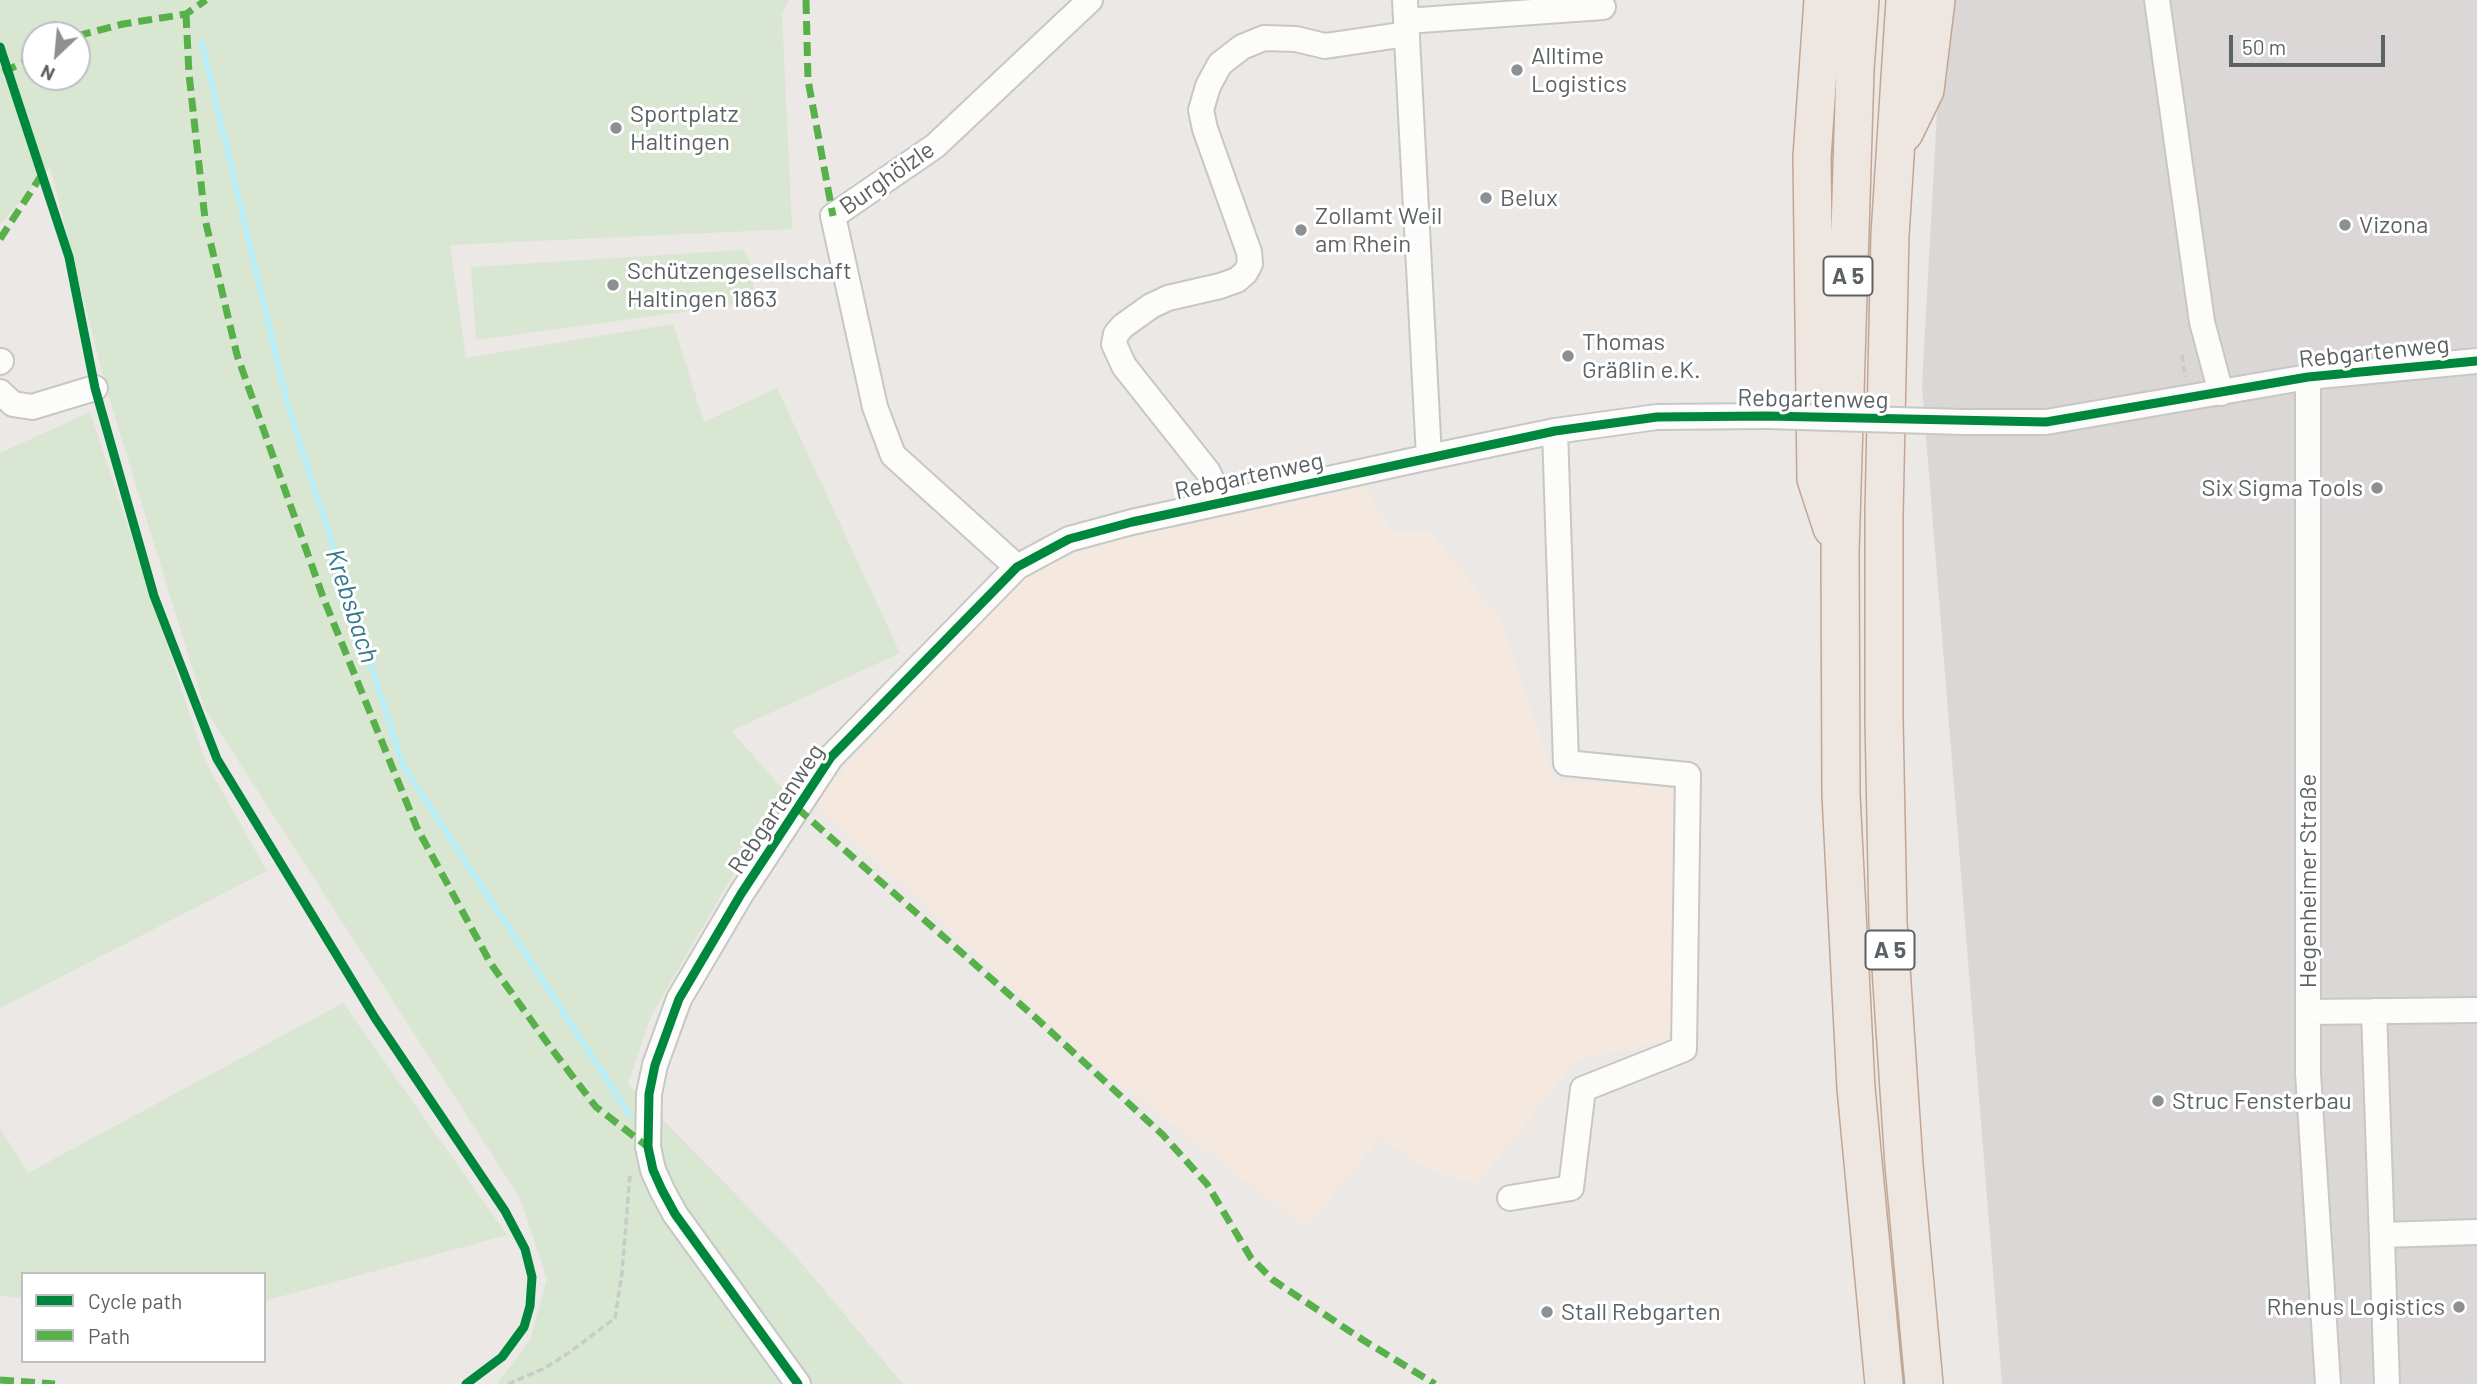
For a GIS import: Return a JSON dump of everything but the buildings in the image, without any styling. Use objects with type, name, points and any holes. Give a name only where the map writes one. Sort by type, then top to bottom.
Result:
[{"type":"highway","points":[[1798,0],[1800,128],[1812,157]]},
{"type":"highway","points":[[1823,0],[1812,157],[1816,479],[1840,552]]},
{"type":"highway","name":"A 5","points":[[1860,0],[1855,70],[1840,552],[1841,795],[1856,1088],[1884,1384]]},
{"type":"highway","name":"A 5","points":[[1905,0],[1890,235],[1884,514],[1888,908],[1903,1152],[1924,1384]]},
{"type":"highway","points":[[1894,153],[1924,90],[1936,0]]},
{"type":"street","name":"Burghölzle","points":[[1017,567],[892,455],[875,407],[832,216],[935,146],[1090,0]]},
{"type":"street","points":[[2157,0],[2202,322],[2221,393]]},
{"type":"street","points":[[1222,502],[1208,472],[1124,366],[1114,344],[1116,334],[1123,326],[1151,306],[1168,298],[1237,280],[1250,264],[1249,252],[1225,189],[1201,110],[1220,64],[1242,47],[1264,38],[1296,39],[1325,46],[1406,18],[1602,7]]},
{"type":"street","points":[[1406,18],[1430,457]]},
{"type":"street","name":"Rebgartenweg","points":[[798,1384],[675,1214],[653,1170],[648,1145],[649,1094],[658,1055],[678,999],[741,894],[831,757],[1017,567],[1069,539],[1132,522],[1555,431],[1657,417],[1767,416],[2046,422],[2308,377],[2477,361]]},
{"type":"street","name":"Hegenheimer Straße","points":[[2308,377],[2308,1073],[2328,1384]]},
{"type":"street","points":[[4,401],[33,407],[95,388]]},
{"type":"street","points":[[1510,1198],[1571,1188],[1583,1089],[1684,1049],[1688,775],[1566,763],[1555,431]]},
{"type":"street","points":[[2308,1012],[2477,1010]]},
{"type":"street","points":[[2374,1011],[2387,1384]]},
{"type":"street","points":[[2382,1235],[2477,1233]]},
{"type":"path","points":[[508,1384],[545,1368],[615,1318],[622,1273],[631,1166],[639,1152],[648,1145]]},
{"type":"shaded area","points":[[1949,0],[2477,0],[2477,1384],[2002,1384],[1922,387],[1940,56]]},
{"type":"shaded area","points":[[1364,487],[1392,532],[1430,532],[1500,618],[1556,782],[1673,784],[1674,1039],[1576,1060],[1478,1183],[1435,1171],[1408,1157],[1381,1136],[1306,1228],[1081,1053],[815,803],[910,691],[1025,575],[1101,543]]},
{"type":"green space","points":[[0,0],[789,0],[782,13],[792,229],[450,245],[466,358],[673,324],[704,422],[777,388],[900,653],[731,731],[788,795],[727,885],[651,1016],[628,1084],[792,1252],[903,1384],[497,1384],[530,1340],[547,1279],[520,1198],[205,709],[107,391],[50,167],[0,225]]},
{"type":"green space","name":"Schützengesellschaft Haltingen 1863","points":[[742,250],[749,259],[756,302],[476,340],[471,267]]},
{"type":"green space","points":[[90,412],[206,763],[267,871],[0,1008],[0,453]]},
{"type":"green space","points":[[343,1003],[507,1235],[266,1300],[266,1272],[21,1272],[21,1298],[0,1296],[0,1128],[28,1173]]},
{"type":"waterway","name":"Krebsbach","points":[[202,43],[288,406],[403,765],[630,1115]]},
{"type":"marked path","points":[[91,32],[123,24],[186,14],[206,0]]},
{"type":"marked path","points":[[806,0],[808,80],[833,216]]},
{"type":"marked path","points":[[186,14],[189,74],[205,219],[237,355],[323,597],[417,828],[491,964],[551,1048],[596,1107],[648,1147]]},
{"type":"marked path","points":[[3,72],[21,64]]},
{"type":"marked path","points":[[0,239],[41,176]]},
{"type":"marked path","points":[[797,808],[1036,1018],[1163,1135],[1207,1184],[1251,1258],[1273,1280],[1435,1384]]},
{"type":"marked path","points":[[0,1380],[55,1384]]},
{"type":"cycle path","points":[[0,47],[69,257],[95,388],[154,596],[217,759],[375,1018],[505,1211],[525,1249],[532,1277],[530,1306],[524,1327],[502,1357],[466,1384]]},
{"type":"cycle path","points":[[798,1384],[675,1214],[653,1170],[648,1147],[649,1094],[655,1065],[679,999],[741,894],[831,757],[1017,567],[1069,539],[1132,522],[1555,431],[1657,417],[1767,416],[2046,422],[2308,377],[2477,361]]},
{"type":"place","name":"Alltime Logistics","points":[[1517,70]]},
{"type":"place","name":"Sportplatz Haltingen","points":[[616,128]]},
{"type":"place","name":"Belux","points":[[1486,198]]},
{"type":"place","name":"Vizona","points":[[2345,225]]},
{"type":"place","name":"Zollamt Weil am Rhein","points":[[1301,230]]},
{"type":"place","name":"Schützengesellschaft Haltingen 1863","points":[[613,285]]},
{"type":"place","name":"Thomas Gräßlin e.K.","points":[[1568,356]]},
{"type":"place","name":"Six Sigma Tools","points":[[2377,488]]},
{"type":"place","name":"Struc Fensterbau","points":[[2158,1101]]},
{"type":"place","name":"Rhenus Logistics","points":[[2459,1307]]},
{"type":"place","name":"Stall Rebgarten","points":[[1547,1312]]}]
